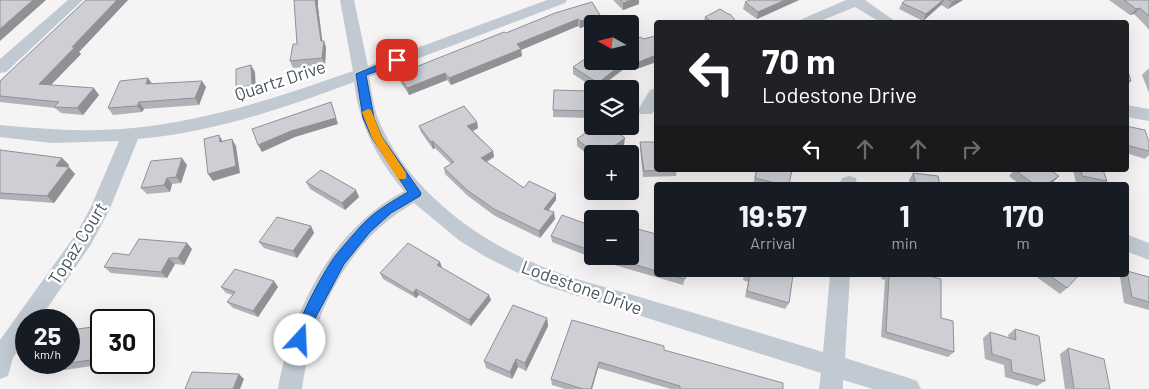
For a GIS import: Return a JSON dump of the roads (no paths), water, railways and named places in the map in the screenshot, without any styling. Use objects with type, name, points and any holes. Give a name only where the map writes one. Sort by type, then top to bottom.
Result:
[{"type":"street","points":[[0,68],[76,0]]},
{"type":"street","name":"Lodestone Drive","points":[[347,0],[369,118],[377,138],[416,193],[470,238],[548,278],[910,389]]},
{"type":"street","name":"Quartz Drive","points":[[0,130],[66,137],[131,134],[198,125],[242,114],[361,74],[560,0]]},
{"type":"street","points":[[812,20],[857,0],[886,20]]},
{"type":"street","points":[[646,110],[654,97]]},
{"type":"street","points":[[1129,112],[1149,115]]},
{"type":"street","name":"Topaz Court","points":[[35,309],[83,240],[99,211],[131,134]]},
{"type":"street","points":[[290,389],[292,368],[304,326],[339,260],[366,228],[387,209],[416,193]]},
{"type":"street","points":[[1129,243],[1149,252]]},
{"type":"street","points":[[831,389],[840,277]]},
{"type":"street","name":"Topaz Court","points":[[0,368],[3,354],[15,337]]}]
